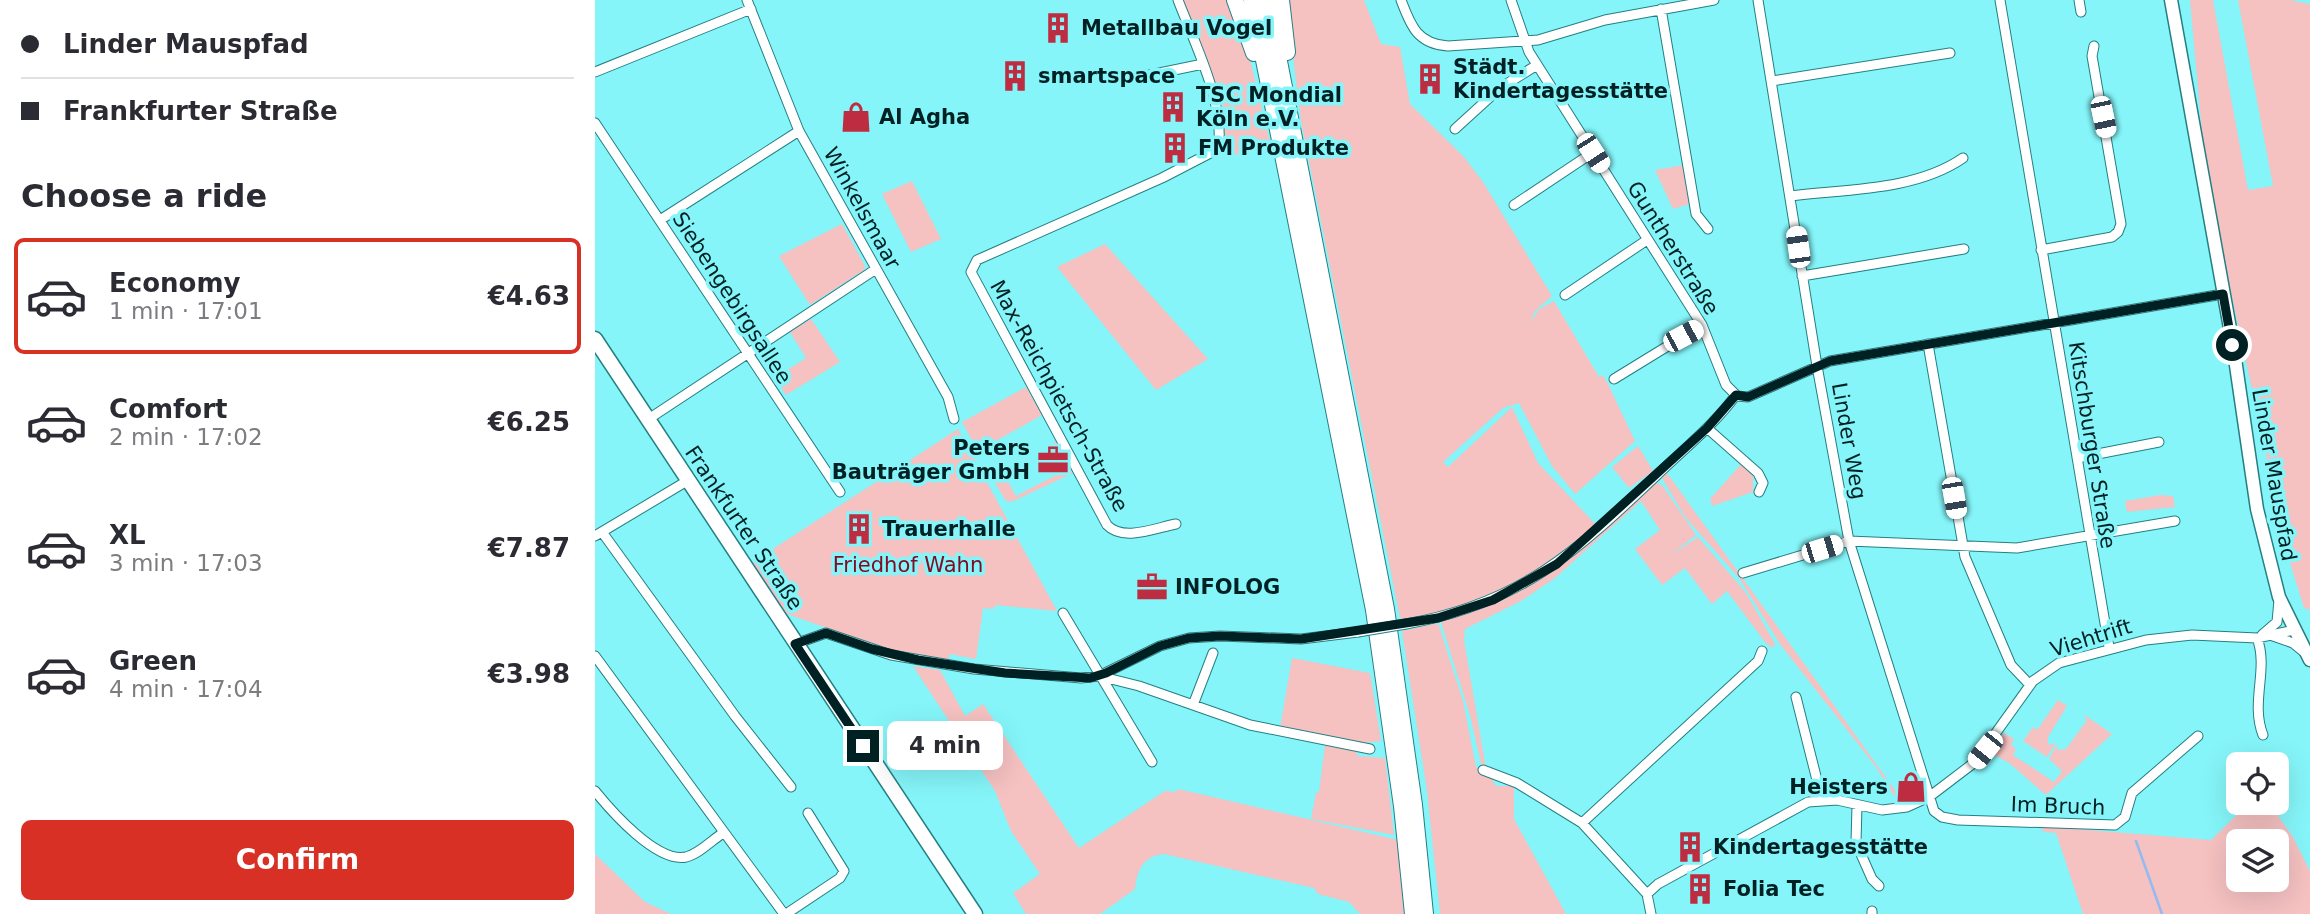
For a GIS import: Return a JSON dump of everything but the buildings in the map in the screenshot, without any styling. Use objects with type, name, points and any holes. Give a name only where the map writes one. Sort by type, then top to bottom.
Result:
[{"type":"highway","points":[[1235,0],[1278,121]]},
{"type":"highway","points":[[1252,0],[1374,610],[1402,806],[1413,914]]},
{"type":"highway","points":[[1267,0],[1387,609],[1414,805],[1425,914]]},
{"type":"highway","points":[[1281,0],[1296,142]]},
{"type":"main road","name":"Frankfurter Straße","points":[[595,339],[975,914]]},
{"type":"street","name":"Max-Reichpietsch-Straße","points":[[1176,524],[1125,533],[1114,532],[1107,525],[971,272],[977,260],[1214,153],[1219,143],[1218,124],[1203,64],[1178,0]]},
{"type":"street","points":[[1401,0],[1416,35],[1433,45],[1522,38],[1538,40],[1594,23],[1714,0]]},
{"type":"street","name":"Guntherstraße","points":[[1511,0],[1522,38],[1537,65],[1702,325],[1726,385],[1736,395]]},
{"type":"street","name":"Linder Weg","points":[[1758,0],[1817,366],[1849,541],[1929,797]]},
{"type":"street","name":"Kitschburger Straße","points":[[2000,0],[2109,647]]},
{"type":"street","points":[[2079,0],[2081,12]]},
{"type":"street","name":"Linder Mauspfad","points":[[2173,2],[2257,509],[2279,597],[2309,658]]},
{"type":"street","points":[[595,72],[749,5]]},
{"type":"street","name":"Winkelsmaar","points":[[749,5],[799,131],[948,397],[954,419]]},
{"type":"street","points":[[1661,9],[1696,214],[1707,229]]},
{"type":"street","points":[[2041,250],[2102,240],[2118,232],[2119,207],[2092,56],[2094,46]]},
{"type":"street","points":[[1772,81],[1950,53]]},
{"type":"street","points":[[1109,76],[1140,77],[1203,64]]},
{"type":"street","points":[[1455,129],[1500,88],[1537,65]]},
{"type":"street","name":"Siebengebirgsallee","points":[[595,123],[840,492]]},
{"type":"street","points":[[660,220],[799,131]]},
{"type":"street","points":[[1514,205],[1593,153]]},
{"type":"street","points":[[1790,196],[1891,184],[1939,174],[1963,158]]},
{"type":"street","points":[[1565,295],[1647,240]]},
{"type":"street","points":[[1802,276],[1964,249]]},
{"type":"street","points":[[647,420],[876,269]]},
{"type":"street","points":[[1099,676],[1160,646],[1189,638],[1220,636],[1301,639],[1406,624],[1473,608],[1543,573],[1580,546],[1707,428],[1736,395],[1748,397],[1830,361],[2223,294]]},
{"type":"street","points":[[1614,379],[1702,325]]},
{"type":"street","points":[[1928,344],[1962,546],[2011,665],[2030,685]]},
{"type":"street","points":[[1707,428],[1758,473],[1762,483],[1759,492]]},
{"type":"street","points":[[2077,458],[2158,442]]},
{"type":"street","points":[[687,481],[598,534],[791,787]]},
{"type":"street","points":[[1743,573],[1849,541],[2017,548],[2175,521]]},
{"type":"street","points":[[2263,735],[2256,717],[2261,661],[2256,638],[2270,631],[2277,622],[2279,597]]},
{"type":"street","points":[[1063,612],[1152,762]]},
{"type":"street","name":"Viehtrift","points":[[1647,894],[1658,884],[1792,809],[1822,800],[1889,810],[1929,797],[1950,784],[1975,762],[2030,685],[2055,664],[2109,647],[2181,635],[2256,638],[2294,630]]},
{"type":"street","points":[[795,644],[826,633],[872,649],[918,660],[1005,673],[1099,676],[1280,732],[1370,749]]},
{"type":"street","points":[[2272,636],[2293,643],[2309,658]]},
{"type":"street","points":[[1582,823],[1758,660],[1762,651]]},
{"type":"street","points":[[1193,705],[1213,653]]},
{"type":"street","points":[[595,656],[785,914],[840,878],[844,871],[808,813]]},
{"type":"street","points":[[1796,697],[1822,800]]},
{"type":"street","name":"Im Bruch","points":[[1929,797],[1937,815],[1947,819],[2115,825],[2125,817],[2132,793],[2198,736]]},
{"type":"street","points":[[1483,770],[1525,788],[1582,823],[1647,894],[1651,914]]},
{"type":"street","points":[[595,791],[657,852],[670,857],[690,856],[723,833]]},
{"type":"street","points":[[1857,805],[1856,843],[1871,879],[1879,886]]},
{"type":"green space","points":[[1182,0],[1228,0],[1247,47],[1273,155],[1260,149],[1230,156],[1213,83]]},
{"type":"green space","points":[[1286,0],[1364,0],[1381,44],[1400,47],[1410,104],[1464,157],[1483,182],[1552,296],[1535,311],[1530,323],[1539,309],[1554,301],[1599,377],[1602,375],[1607,382],[1635,441],[1575,494],[1552,466],[1519,403],[1503,408],[1443,462],[1448,467],[1512,407],[1538,463],[1597,526],[1553,562],[1509,587],[1463,605],[1408,620],[1400,618],[1301,121]]},
{"type":"green space","points":[[2190,0],[2213,0],[2248,190],[2273,186],[2238,0],[2290,0],[2310,4],[2310,610],[2304,608],[2288,556],[2206,177]]},
{"type":"green space","points":[[1684,165],[1690,204],[1673,209],[1655,170]]},
{"type":"green space","points":[[912,181],[941,239],[911,252],[882,194]]},
{"type":"green space","points":[[842,224],[865,266],[864,270],[810,305],[779,256]]},
{"type":"green space","points":[[1105,244],[1208,359],[1156,390],[1057,267]]},
{"type":"green space","points":[[811,319],[840,362],[786,395],[775,378],[806,358],[790,332]]},
{"type":"green space","points":[[1026,387],[1042,415],[978,451],[962,422]]},
{"type":"green space","name":"Friedhof Wahn","points":[[958,429],[1057,611],[995,605],[994,609],[983,608],[976,659],[950,654],[948,660],[890,650],[787,614],[751,563]]},
{"type":"green space","points":[[1056,441],[1073,473],[1011,502],[1005,500],[988,470],[998,464],[1016,496],[1062,472],[1055,456],[1058,454],[1053,443]]},
{"type":"green space","points":[[1638,446],[1653,471],[1629,488],[1612,467]]},
{"type":"green space","points":[[1742,463],[1753,475],[1753,492],[1712,506],[1710,499]]},
{"type":"green space","points":[[1667,473],[1902,800],[1898,802],[1876,767],[1780,644],[1739,578],[1685,517],[1662,478]]},
{"type":"green space","points":[[1656,483],[1662,485],[1696,535],[1671,555],[1698,537],[1746,593],[1775,644],[1772,648],[1765,642],[1727,591],[1712,604],[1685,568],[1662,585],[1635,549],[1660,530],[1641,501],[1555,578],[1521,601],[1465,629],[1464,640],[1486,769],[1482,768],[1471,719],[1441,622],[1505,598],[1558,567]]},
{"type":"green space","points":[[2160,495],[2173,496],[2175,507],[2127,512],[2125,501]]},
{"type":"green space","points":[[1438,623],[1463,701],[1476,767],[1490,776],[1496,786],[1514,786],[1514,819],[1566,914],[1440,914],[1427,791],[1402,631]]},
{"type":"green space","points":[[1292,658],[1370,673],[1381,741],[1363,743],[1280,728]]},
{"type":"green space","points":[[913,666],[940,670],[965,716],[983,704],[1079,848],[1165,791],[1176,792],[1178,789],[1398,840],[1404,914],[1360,914],[1349,902],[1318,894],[1314,888],[1164,854],[1146,861],[1137,876],[1135,889],[1100,914],[1026,914],[1013,893],[1040,874],[1011,831],[995,791]]},
{"type":"green space","points":[[2058,700],[2067,706],[2048,737],[2048,745],[2056,743],[2047,757],[2023,741],[2033,727],[2037,730]]},
{"type":"green space","points":[[2083,714],[2112,734],[2046,795],[2009,763],[1989,752],[2004,733],[2014,739],[2011,745],[2016,749],[2013,755],[2054,782],[2062,771],[2049,759],[2057,744],[2057,750],[2066,749],[2087,720]]},
{"type":"green space","points":[[1325,745],[1357,750],[1357,756],[1385,758],[1394,835],[1311,819],[1316,793],[1319,792]]},
{"type":"green space","points":[[2237,815],[2277,815],[2287,829],[2226,829],[2226,892],[2289,892],[2289,831],[2310,871],[2310,914],[2083,914],[2056,833],[2044,832],[2040,826],[2211,840]]},
{"type":"green space","points":[[595,854],[645,902],[671,914],[595,914]]},
{"type":"waterway","points":[[2136,841],[2162,914]]},
{"type":"place","name":"Metallbau Vogel","points":[[1058,28]]},
{"type":"place","name":"smartspace","points":[[1015,76]]},
{"type":"place","name":"Städt. Kindertagesstätte","points":[[1430,79]]},
{"type":"place","name":"TSC Mondial Köln e.V.","points":[[1173,107]]},
{"type":"place","name":"Al Agha","points":[[856,117]]},
{"type":"place","name":"FM Produkte","points":[[1175,148]]},
{"type":"place","name":"Peters Bauträger GmbH","points":[[1053,460]]},
{"type":"place","name":"Trauerhalle","points":[[859,529]]},
{"type":"place","name":"INFOLOG","points":[[1152,587]]},
{"type":"place","name":"Heisters","points":[[1911,787]]},
{"type":"place","name":"Kindertagesstätte","points":[[1690,847]]},
{"type":"place","name":"Folia Tec","points":[[1700,889]]},
{"type":"route","points":[[863,746],[795,644],[807,637],[826,633],[891,655],[918,660],[1005,673],[1090,678],[1106,673],[1160,646],[1189,638],[1326,637],[1438,618],[1493,600],[1557,564],[1580,546],[1707,428],[1736,395],[1748,397],[1830,361],[2223,294],[2232,345]]}]
